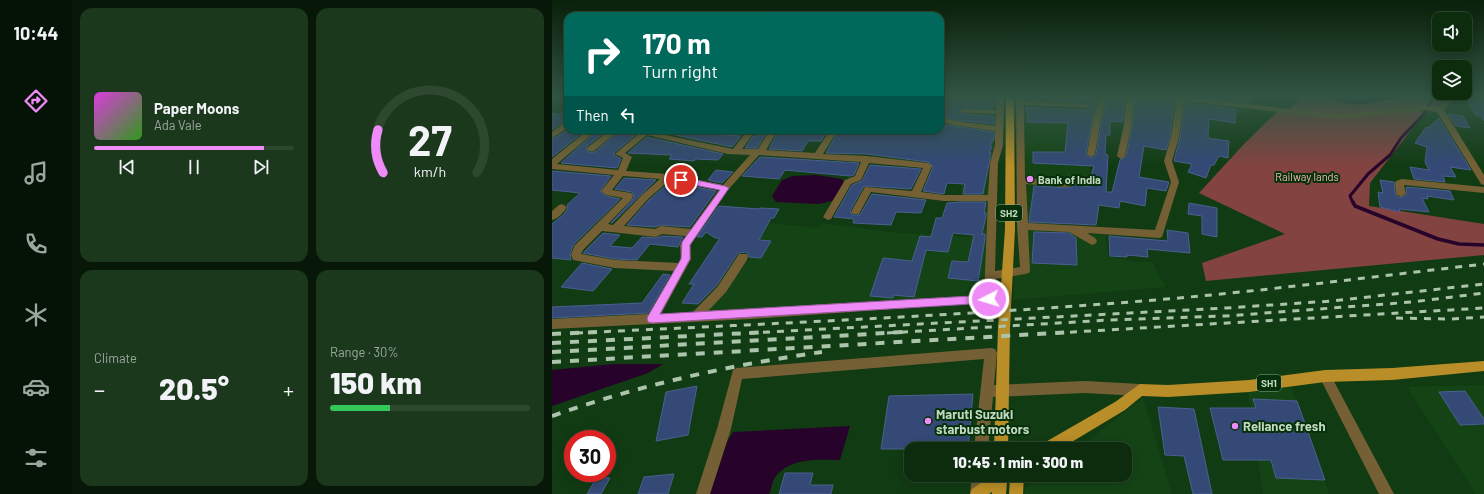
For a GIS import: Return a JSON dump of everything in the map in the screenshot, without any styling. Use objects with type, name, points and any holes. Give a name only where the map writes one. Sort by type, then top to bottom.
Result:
[{"type":"main road","name":"SH2","points":[[1001,442],[1010,229],[1010,120]]},
{"type":"main road","name":"SH1","points":[[1140,390],[1248,386],[1325,376],[1392,374],[1484,366]]},
{"type":"main road","points":[[1059,442],[1120,406],[1140,390]]},
{"type":"main road","points":[[977,494],[994,482]]},
{"type":"main road","points":[[999,494],[1000,482]]},
{"type":"main road","points":[[1016,494],[1017,482]]},
{"type":"street","points":[[944,120],[954,123],[1000,129]]},
{"type":"street","points":[[552,324],[696,317],[989,299],[994,163],[999,145],[999,120]]},
{"type":"street","points":[[990,276],[1025,270],[1022,226],[1020,120]]},
{"type":"street","points":[[1091,154],[1097,120]]},
{"type":"street","points":[[1121,156],[1128,120]]},
{"type":"street","points":[[1022,226],[1159,234],[1175,182],[1168,161],[1175,137],[1177,120]]},
{"type":"street","points":[[1440,120],[1481,174],[1484,182]]},
{"type":"street","points":[[552,136],[564,127]]},
{"type":"street","points":[[552,163],[588,134]]},
{"type":"street","points":[[591,149],[610,134]]},
{"type":"street","points":[[646,134],[619,154],[628,157],[621,173],[606,191],[609,193],[628,195],[627,199],[579,248],[576,254],[577,257],[589,261],[623,265],[681,267]]},
{"type":"street","points":[[658,134],[735,152],[867,159],[928,166],[915,195]]},
{"type":"street","points":[[735,152],[749,134]]},
{"type":"street","points":[[652,319],[686,259],[685,245],[725,188],[765,145],[766,140],[771,134]]},
{"type":"street","points":[[817,156],[831,134]]},
{"type":"street","points":[[828,217],[848,182],[858,178],[867,159]]},
{"type":"street","points":[[552,166],[668,177],[725,188]]},
{"type":"street","points":[[616,228],[645,197],[668,177]]},
{"type":"street","points":[[1021,181],[1068,184],[1072,178],[1090,184]]},
{"type":"street","points":[[1401,194],[1399,183],[1402,182],[1484,190]]},
{"type":"street","points":[[856,212],[868,189],[944,198],[993,198]]},
{"type":"street","points":[[552,217],[562,207]]},
{"type":"street","points":[[600,227],[656,233],[661,230],[693,233]]},
{"type":"street","points":[[1071,229],[1092,241]]},
{"type":"street","points":[[696,317],[722,289],[743,257]]},
{"type":"street","points":[[703,494],[724,429],[737,374],[991,353],[982,442]]},
{"type":"street","points":[[1325,376],[1387,494]]},
{"type":"street","points":[[987,391],[1085,387],[1140,390]]},
{"type":"street","points":[[977,494],[978,482]]},
{"type":"shaded area","points":[[952,120],[1000,120],[992,163],[984,298],[704,314],[750,259],[769,223],[819,228],[823,223],[889,232],[969,237],[971,218],[961,217],[961,166],[931,160]]},
{"type":"shaded area","points":[[1024,120],[1093,120],[1087,155],[1091,157],[1090,182],[1070,177],[1063,206],[1055,207],[1054,230],[1105,235],[1109,257],[1136,262],[1152,262],[1166,287],[1013,300],[1015,271],[1027,267]]},
{"type":"shaded area","points":[[816,175],[842,179],[845,186],[832,201],[819,204],[776,202],[772,196],[782,180],[793,176]]},
{"type":"shaded area","points":[[614,364],[663,364],[648,373],[552,406],[552,370]]},
{"type":"shaded area","points":[[1484,385],[1484,494],[1476,494],[1407,387]]},
{"type":"shaded area","points":[[1291,387],[1329,494],[1263,494],[1248,391]]},
{"type":"shaded area","points":[[1143,398],[1172,494],[1025,494],[1025,489],[1034,482],[1132,482],[1132,442],[1086,442]]},
{"type":"shaded area","points":[[850,426],[840,460],[813,460],[795,463],[780,472],[774,479],[769,494],[710,494],[727,442],[733,432]]},
{"type":"green space","name":"Railway lands","points":[[1269,120],[1419,120],[1370,183],[1369,206],[1484,224],[1484,255],[1206,281],[1202,263],[1285,234],[1199,193],[1244,144]]},
{"type":"building","points":[[552,120],[564,120],[564,121],[552,130]]},
{"type":"building","points":[[956,120],[994,120],[994,124]]},
{"type":"building","points":[[1027,120],[1092,120],[1086,154],[1091,158],[1096,154],[1102,120],[1123,120],[1123,122],[1110,121],[1110,135],[1106,135],[1105,154],[1108,155],[1106,192],[1112,192],[1120,160],[1126,156],[1133,120],[1172,120],[1170,137],[1166,150],[1144,146],[1139,177],[1169,182],[1166,191],[1147,188],[1145,206],[1120,201],[1119,208],[1099,205],[1096,225],[1029,222],[1034,186],[1068,188],[1075,184],[1090,187],[1095,183],[1094,180],[1090,179],[1094,166],[1033,163],[1033,152],[1065,152],[1068,123],[1027,122]]},
{"type":"building","points":[[1182,120],[1209,120],[1208,138],[1229,141],[1228,158],[1219,156],[1214,165],[1211,165],[1206,178],[1188,172],[1192,164],[1174,161]]},
{"type":"building","points":[[1216,120],[1235,120],[1235,123]]},
{"type":"building","points":[[1437,120],[1440,120],[1471,170],[1450,167],[1456,177],[1443,176],[1445,182],[1414,179],[1410,167],[1429,170],[1425,162],[1427,147],[1415,143],[1426,127],[1428,128]]},
{"type":"building","points":[[1452,120],[1465,120],[1470,128],[1456,126]]},
{"type":"building","points":[[944,124],[994,132],[994,139],[990,146],[992,147],[989,153],[991,153],[983,194],[963,194],[965,184],[947,183],[944,194],[923,191],[933,167],[928,162],[867,154],[826,153],[837,134],[944,134]]},
{"type":"building","points":[[564,132],[564,134],[581,134],[552,157],[552,139]]},
{"type":"building","points":[[594,134],[603,134],[587,146],[586,150],[588,152],[595,152],[615,134],[637,134],[614,153],[614,155],[621,159],[617,168],[561,163]]},
{"type":"building","points":[[671,134],[722,134],[741,136],[732,147]]},
{"type":"building","points":[[760,134],[766,134],[757,148],[745,148],[753,136],[759,136]]},
{"type":"building","points":[[777,134],[825,134],[821,141],[808,141],[802,151],[769,149]]},
{"type":"building","points":[[647,137],[723,154],[718,160],[696,159],[694,161],[669,159],[672,155],[628,153]]},
{"type":"building","points":[[760,157],[859,163],[854,175],[850,176],[785,170],[779,179],[742,176]]},
{"type":"building","points":[[870,165],[921,169],[911,189],[864,186],[850,211],[852,215],[860,215],[872,194],[926,200],[921,213],[896,212],[891,225],[853,223],[854,219],[834,217],[852,185],[862,181]]},
{"type":"building","points":[[716,170],[733,172],[722,183],[708,180]]},
{"type":"building","points":[[552,171],[611,176],[600,191],[606,196],[620,199],[574,244],[570,253],[571,260],[552,258],[552,224],[564,214],[568,208],[567,205],[580,193],[552,190]]},
{"type":"building","points":[[624,178],[656,180],[611,223],[633,199],[634,195],[632,192],[615,189]]},
{"type":"building","points":[[1380,180],[1394,182],[1395,194],[1400,198],[1407,195],[1406,187],[1450,191],[1454,200],[1427,196],[1428,199],[1422,198],[1429,212],[1399,209],[1400,212],[1380,207],[1378,192],[1383,193]]},
{"type":"building","points":[[670,182],[716,191],[690,227],[627,225],[649,200]]},
{"type":"building","points":[[986,202],[984,213],[986,213],[986,216],[982,234],[985,234],[985,239],[978,281],[948,278],[952,261],[968,262],[974,235],[953,233],[948,252],[926,250],[914,297],[893,295],[893,298],[870,296],[883,258],[912,261],[920,236],[931,237],[936,218],[942,218],[947,203]]},
{"type":"building","points":[[1189,203],[1217,208],[1217,237],[1202,234],[1202,216],[1188,214]]},
{"type":"building","points":[[719,206],[779,209],[774,218],[771,218],[759,240],[771,241],[761,258],[749,257],[747,252],[738,253],[717,285],[698,304],[682,303],[694,284],[689,284],[720,238],[715,238],[706,232],[702,237],[697,237]]},
{"type":"building","points":[[1167,230],[1188,233],[1190,253],[1147,249],[1148,257],[1127,255],[1127,257],[1110,256],[1109,236],[1168,241]]},
{"type":"building","points":[[1034,232],[1069,233],[1076,238],[1077,265],[1032,263]]},
{"type":"building","points":[[603,233],[620,235],[610,246],[632,248],[642,237],[683,237],[678,247],[650,244],[637,260],[615,259],[583,253]]},
{"type":"building","points":[[582,263],[612,269],[593,291],[561,287]]},
{"type":"building","points":[[663,274],[670,275],[648,313],[552,318],[552,307],[642,303]]},
{"type":"building","points":[[697,386],[688,435],[656,441],[666,392]]},
{"type":"building","points":[[1465,391],[1484,419],[1484,424],[1460,425],[1439,392]]},
{"type":"building","name":"Maruti Suzuki starbust motors","points":[[973,394],[969,442],[904,442],[904,449],[881,449],[889,396]]},
{"type":"building","points":[[1253,399],[1297,401],[1325,480],[1276,478],[1271,460],[1223,460],[1210,408],[1256,408]]},
{"type":"building","points":[[1158,407],[1194,409],[1212,494],[1193,494],[1184,456],[1165,455]]},
{"type":"building","points":[[785,473],[813,473],[810,485],[833,485],[831,494],[779,494]]},
{"type":"building","points":[[674,474],[668,494],[638,494],[644,477]]},
{"type":"building","points":[[594,482],[608,482],[601,494],[587,494]]},
{"type":"waterway","points":[[1353,203],[1350,196],[1368,174],[1390,155],[1401,138],[1418,120]]},
{"type":"waterway","points":[[1353,202],[1355,206],[1438,239],[1459,244],[1484,245]]},
{"type":"railway","points":[[576,333],[789,323],[1143,301],[1271,289],[1484,264]]},
{"type":"railway","points":[[749,333],[1332,301],[1484,284]]},
{"type":"railway","points":[[887,333],[1110,320],[1226,316],[1412,302],[1484,293]]},
{"type":"railway","points":[[1056,333],[1484,308]]},
{"type":"railway","points":[[1396,318],[1450,319],[1484,317]]},
{"type":"railway","points":[[552,334],[597,332]]},
{"type":"railway","points":[[552,343],[768,332]]},
{"type":"railway","points":[[552,352],[904,332]]},
{"type":"railway","points":[[552,362],[1073,332]]},
{"type":"railway","points":[[552,416],[618,395],[686,377],[753,363],[822,352]]},
{"type":"place","name":"Bank of India","points":[[1030,179]]},
{"type":"place","name":"Maruti Suzuki starbust motors","points":[[928,421]]},
{"type":"place","name":"Reliance fresh","points":[[1235,426]]},
{"type":"route","points":[[681,180],[725,188],[685,245],[686,259],[652,319],[989,299]]}]
